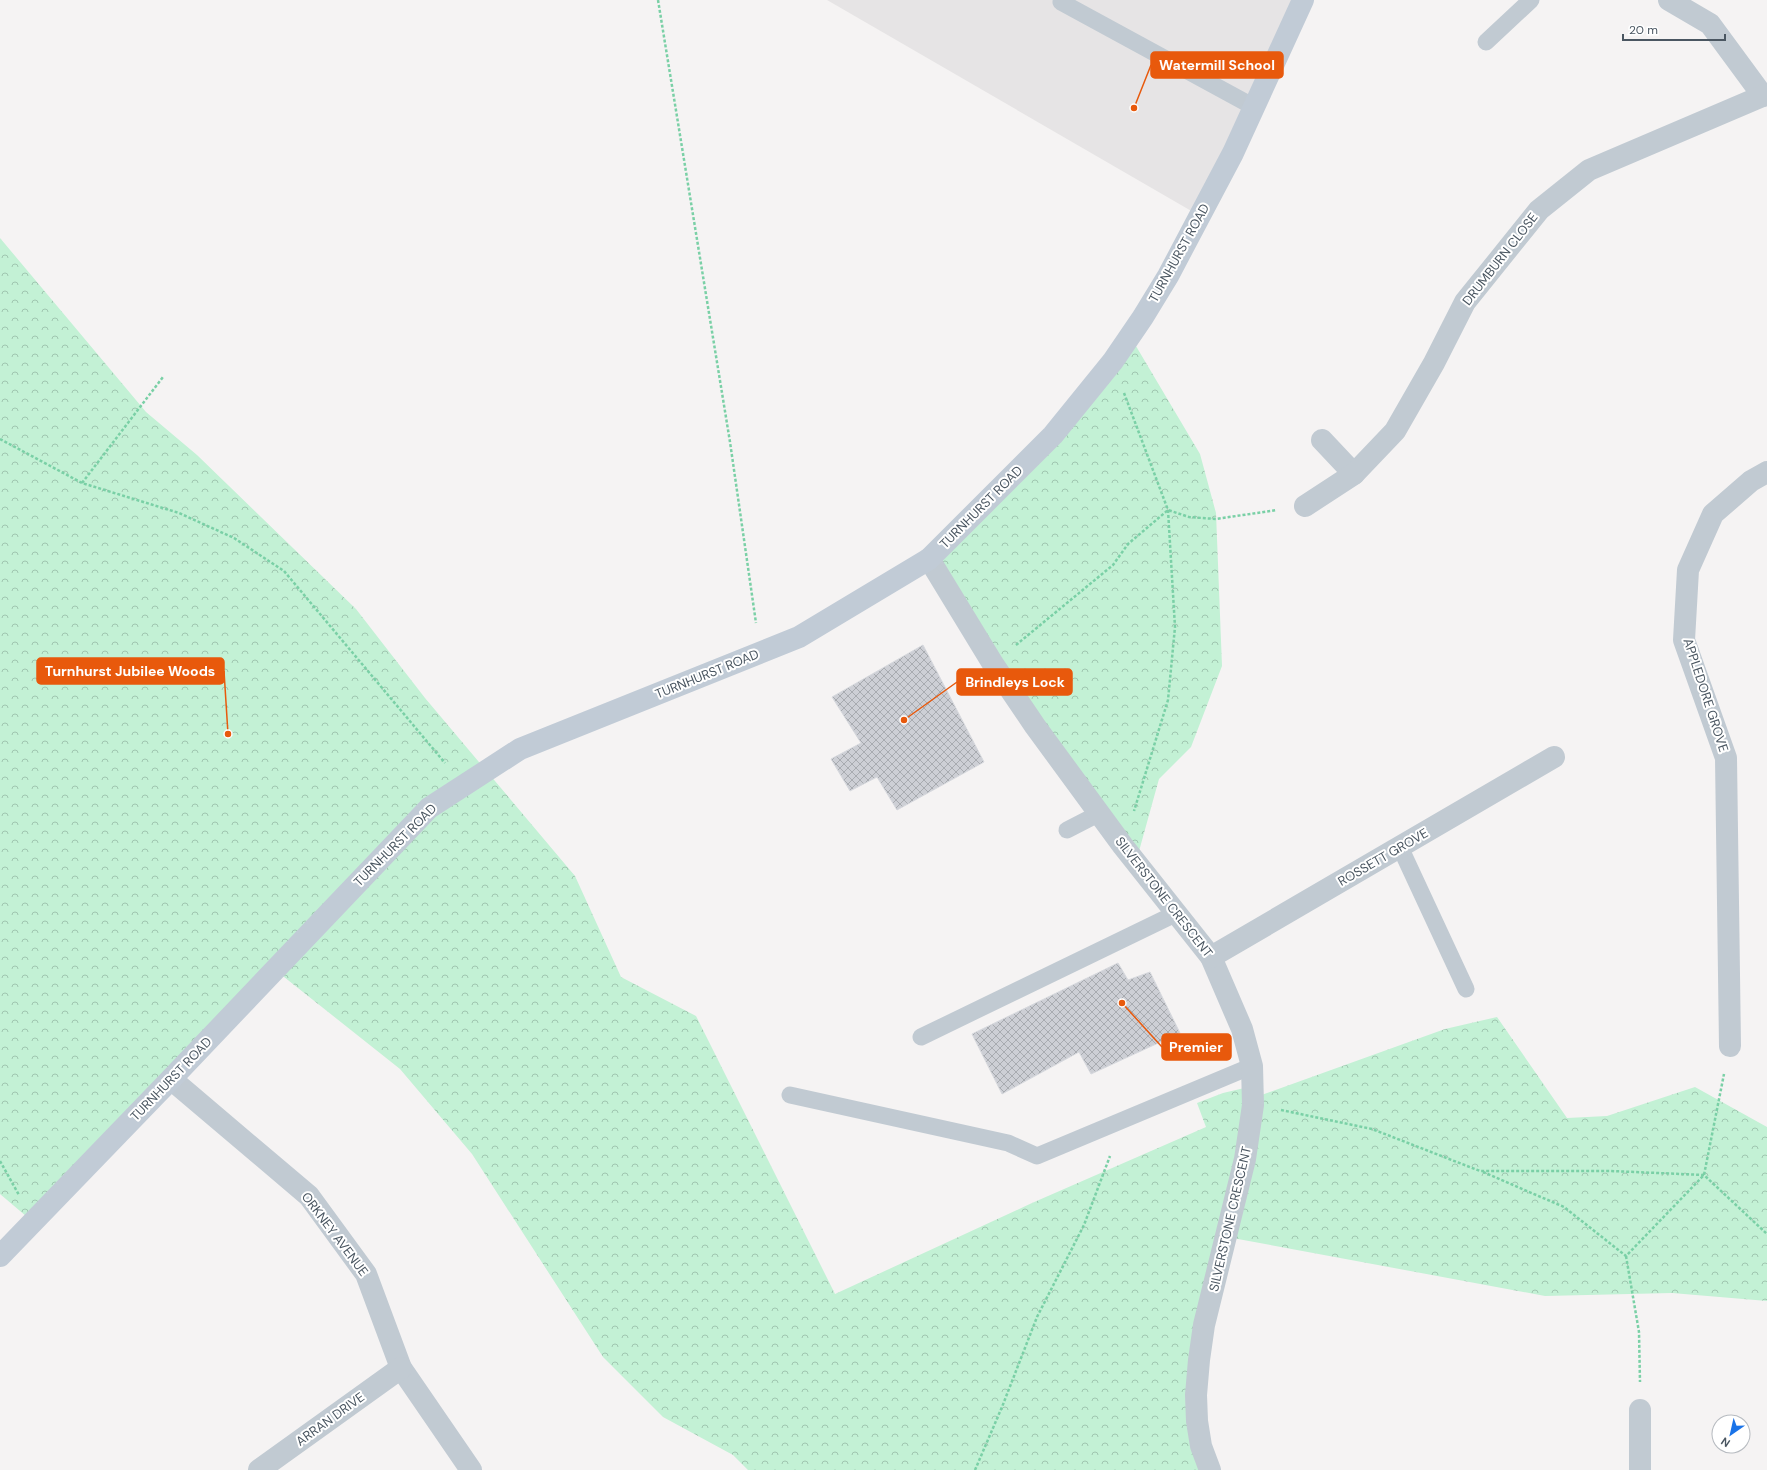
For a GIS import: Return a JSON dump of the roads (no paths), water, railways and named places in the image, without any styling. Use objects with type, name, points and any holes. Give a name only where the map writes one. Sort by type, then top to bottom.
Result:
[{"type":"street","name":"TURNHURST ROAD","points":[[0,1256],[429,808],[520,749],[800,637],[929,558],[1053,435],[1113,361],[1168,276],[1233,153],[1304,0]]},
{"type":"street","points":[[1669,0],[1710,24],[1765,95]]},
{"type":"street","name":"DRUMBURN CLOSE","points":[[1305,506],[1354,474],[1396,431],[1465,302],[1539,210],[1589,170],[1765,95]]},
{"type":"street","points":[[1322,440],[1354,474]]},
{"type":"street","name":"APPLEDORE GROVE","points":[[1730,1046],[1726,758],[1684,640],[1688,570],[1713,514],[1751,481],[1767,472]]},
{"type":"street","name":"SILVERSTONE CRESCENT","points":[[929,558],[993,664],[1035,726],[1123,846],[1211,957],[1242,1029],[1252,1066],[1254,1105],[1245,1159],[1204,1325],[1196,1395],[1197,1421],[1201,1446],[1210,1470]]},
{"type":"street","name":"ROSSETT GROVE","points":[[1211,957],[1554,757]]},
{"type":"street","name":"ORKNEY AVENUE","points":[[171,1079],[309,1196],[366,1274],[401,1368],[471,1470]]},
{"type":"street","name":"ARRAN DRIVE","points":[[259,1470],[401,1368]]},
{"type":"street","points":[[1640,1410],[1640,1470]]},
{"type":"lane","points":[[1486,42],[1531,0]]},
{"type":"lane","points":[[1061,2],[1254,108]]},
{"type":"lane","points":[[1067,830],[1100,813]]},
{"type":"lane","points":[[1400,847],[1466,989]]},
{"type":"lane","points":[[921,1037],[1177,914]]},
{"type":"lane","points":[[790,1095],[1008,1143],[1037,1156],[1252,1066]]},
{"type":"place","name":"Watermill School","points":[[1134,108]]},
{"type":"place","name":"Brindleys Lock","points":[[904,720]]},
{"type":"place","name":"Turnhurst Jubilee Woods","points":[[228,734]]},
{"type":"place","name":"Premier","points":[[1122,1003]]}]
